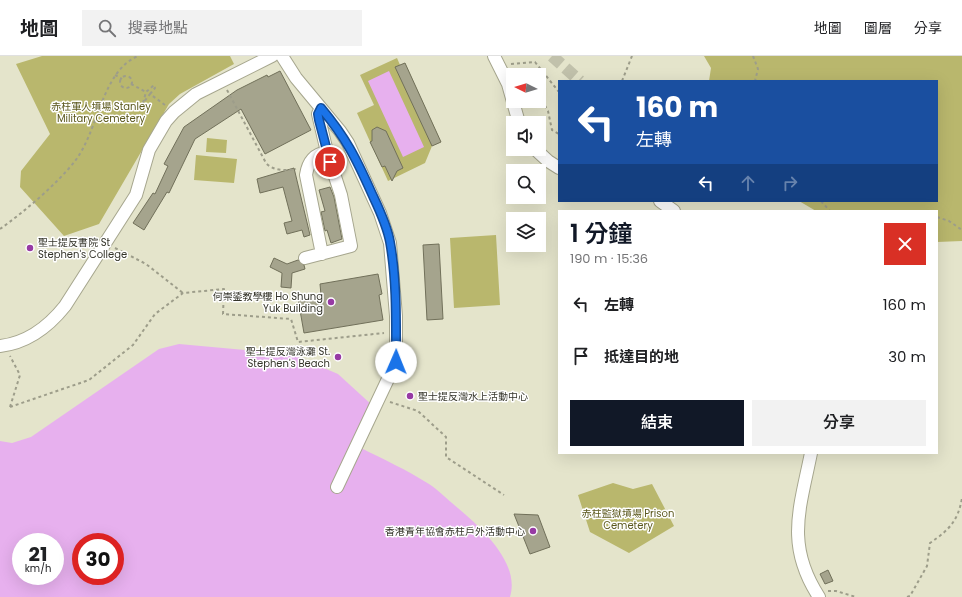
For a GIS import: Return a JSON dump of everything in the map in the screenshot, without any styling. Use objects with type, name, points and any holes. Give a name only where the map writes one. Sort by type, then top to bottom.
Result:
[{"type":"street","points":[[4,349],[36,332],[52,320],[65,306],[136,195],[152,142],[174,112],[196,94],[272,56]]},
{"type":"street","points":[[282,56],[296,78],[340,131],[351,148],[387,230],[391,249],[396,316],[396,362],[337,487]]},
{"type":"street","points":[[497,61],[508,84],[517,116]]},
{"type":"street","points":[[305,258],[352,246],[341,195],[327,152],[318,114],[321,108]]},
{"type":"street","points":[[322,254],[306,175],[307,167],[318,154],[327,152]]},
{"type":"street","points":[[543,156],[558,167]]},
{"type":"street","points":[[661,202],[673,210]]},
{"type":"street","points":[[811,454],[799,502],[798,528],[803,562],[816,594]]},
{"type":"path","points":[[0,229],[45,191],[76,160],[90,137],[115,74],[132,59],[138,56]]},
{"type":"path","points":[[622,80],[632,56]]},
{"type":"path","points":[[753,56],[758,69],[755,80]]},
{"type":"path","points":[[497,61],[535,62],[540,68]]},
{"type":"path","points":[[115,74],[122,79]]},
{"type":"path","points":[[126,74],[132,79],[131,84],[127,88],[124,88],[120,85],[122,79],[126,74]]},
{"type":"path","points":[[546,76],[558,91]]},
{"type":"path","points":[[131,84],[146,92]]},
{"type":"path","points":[[154,85],[155,88],[150,94],[143,103],[146,92],[154,85]]},
{"type":"path","points":[[227,89],[269,166],[287,171],[307,167]]},
{"type":"path","points":[[150,94],[155,98]]},
{"type":"path","points":[[546,107],[552,130],[558,133]]},
{"type":"path","points":[[822,202],[829,210]]},
{"type":"path","points":[[938,217],[949,221],[962,230]]},
{"type":"path","points":[[112,246],[146,264],[183,293]]},
{"type":"path","points":[[4,349],[20,375],[10,407],[89,380],[133,345],[155,314],[183,293],[224,289],[223,314],[290,320],[298,342],[391,332]]},
{"type":"path","points":[[380,398],[418,411],[446,437],[446,457],[504,495]]},
{"type":"path","points":[[907,597],[910,596],[927,566],[930,543],[948,531],[960,510],[962,498]]},
{"type":"path","points":[[816,594],[836,591],[856,597]]},
{"type":"green space","name":"赤柱軍人墳場 Stanley Military Cemetery","points":[[42,56],[230,56],[234,64],[180,94],[169,104],[99,224],[64,236],[20,187],[21,171],[50,134],[16,64]]},
{"type":"green space","points":[[704,56],[962,56],[962,241],[938,242],[938,210],[814,210],[801,202],[938,202],[938,80],[709,80],[711,68]]},
{"type":"green space","points":[[397,58],[400,65],[405,63],[441,142],[432,146],[425,163],[388,181],[357,113],[374,105],[360,75]]},
{"type":"green space","points":[[207,138],[227,140],[226,153],[206,152]]},
{"type":"green space","points":[[196,155],[237,159],[234,183],[194,180]]},
{"type":"green space","points":[[496,235],[500,305],[454,308],[450,238]]},
{"type":"green space","name":"赤柱監獄墳場 Prison Cemetery","points":[[613,483],[633,489],[652,484],[674,526],[629,553],[590,532],[578,495]]},
{"type":"shaded area","points":[[389,71],[424,147],[403,157],[368,81]]},
{"type":"shaded area","points":[[179,344],[291,354],[338,374],[373,406],[331,489],[338,491],[361,448],[421,479],[435,488],[473,521],[494,544],[503,557],[509,570],[512,583],[510,597],[0,597],[0,441],[12,443],[31,437],[159,349]]},
{"type":"building","points":[[405,63],[441,142],[432,146],[395,67]]},
{"type":"building","points":[[280,71],[311,130],[265,154],[241,109],[195,139],[169,193],[167,192],[144,230],[133,223],[153,193],[155,194],[168,166],[164,164],[184,127],[237,90],[267,75],[268,77]]},
{"type":"building","points":[[377,127],[386,131],[403,168],[397,171],[392,181],[385,166],[382,167],[370,142],[372,141],[372,130]]},
{"type":"building","points":[[294,168],[310,235],[304,237],[302,230],[287,234],[284,223],[292,221],[283,187],[260,193],[257,179]]},
{"type":"building","points":[[330,187],[334,197],[342,239],[331,243],[327,230],[325,231],[321,212],[325,211],[319,190]]},
{"type":"building","points":[[439,244],[443,319],[427,320],[423,245]]},
{"type":"building","points":[[274,258],[287,264],[298,260],[304,265],[305,269],[292,273],[291,288],[281,287],[282,273],[270,267]]},
{"type":"building","name":"何崇鋈教學樓 Ho Shung Yuk Building","points":[[378,274],[382,294],[379,295],[383,320],[304,333],[298,299],[321,295],[320,284]]},
{"type":"building","name":"香港青年協會赤柱戶外活動中心","points":[[514,514],[538,515],[550,547],[530,554]]},
{"type":"building","points":[[828,570],[833,581],[825,584],[820,574]]},
{"type":"tunnel","points":[[552,56],[579,80]]},
{"type":"place","name":"聖士提反書院 St Stephen's College","points":[[30,248]]},
{"type":"place","name":"何崇鋈教學樓 Ho Shung Yuk Building","points":[[331,302]]},
{"type":"place","name":"聖士提反灣泳灘 St. Stephen's Beach","points":[[338,357]]},
{"type":"place","name":"聖士提反灣水上活動中心","points":[[410,396]]},
{"type":"place","name":"香港青年協會赤柱戶外活動中心","points":[[533,531]]},
{"type":"route","points":[[330,162],[318,114],[318,111],[321,108],[340,131],[351,148],[387,230],[391,249],[396,316],[396,362]]}]
